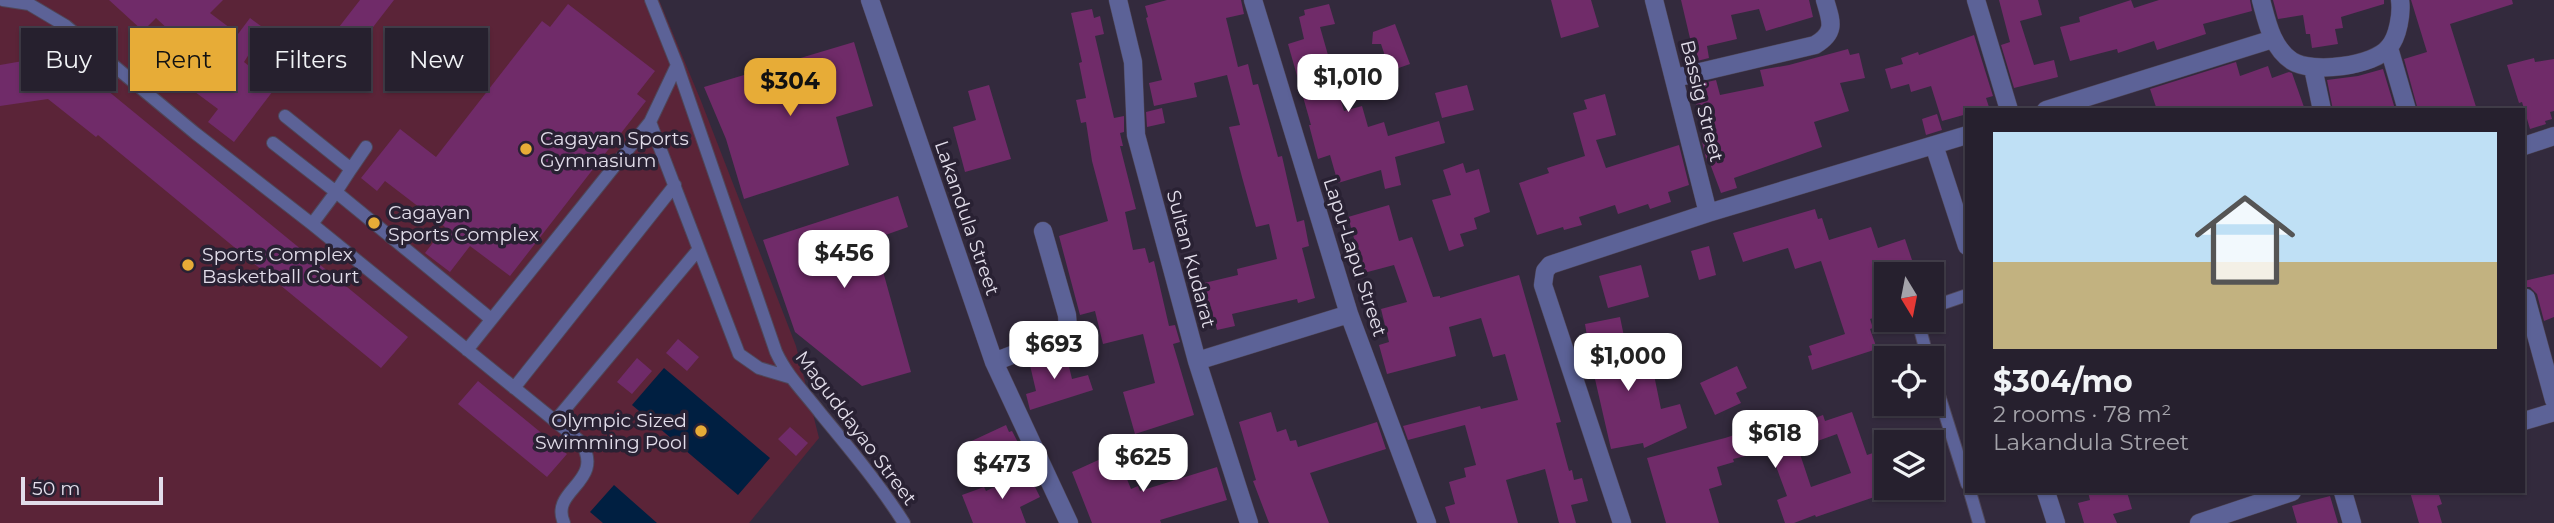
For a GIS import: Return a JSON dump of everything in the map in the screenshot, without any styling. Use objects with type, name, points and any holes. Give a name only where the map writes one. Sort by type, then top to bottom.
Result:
[{"type":"street","name":"Lakandula Street","points":[[870,0],[994,362],[1069,523]]},
{"type":"street","name":"Sultan Kudarat","points":[[1118,0],[1133,62],[1136,135],[1197,361],[1249,523]]},
{"type":"street","name":"Lapu-Lapu Street","points":[[1253,0],[1349,314],[1427,523]]},
{"type":"street","name":"Bassig Street","points":[[1654,0],[1708,213]]},
{"type":"street","points":[[1675,78],[1815,45],[1828,34],[1830,27],[1825,0]]},
{"type":"street","points":[[1976,0],[2008,108]]},
{"type":"street","points":[[2261,0],[2273,39],[2292,61],[2313,68],[2341,67],[2370,59],[2389,48]]},
{"type":"street","points":[[2400,0],[2396,29],[2389,48],[2406,108]]},
{"type":"street","points":[[2052,108],[2273,39]]},
{"type":"street","points":[[2313,68],[2322,108]]},
{"type":"street","points":[[1622,523],[1543,285],[1545,271],[1550,265],[1708,213],[1965,136]]},
{"type":"street","points":[[2525,146],[2554,136]]},
{"type":"street","points":[[1934,145],[1965,240]]},
{"type":"street","points":[[994,362],[1066,334],[1069,329],[1068,315],[1042,231]]},
{"type":"street","points":[[2526,298],[2554,400]]},
{"type":"street","points":[[1197,361],[1349,314]]},
{"type":"street","points":[[2525,421],[2554,412]]},
{"type":"street","points":[[2046,493],[2056,523]]},
{"type":"street","points":[[2204,522],[2289,493]]},
{"type":"street","points":[[2343,493],[2352,523]]},
{"type":"lane","points":[[3,0],[29,4],[66,26],[195,133],[581,442],[588,453],[589,463],[586,474],[562,503],[560,510],[564,523]]},
{"type":"lane","name":"Maguddayao Street","points":[[651,0],[677,65],[776,352],[789,377],[829,423],[904,523]]},
{"type":"lane","points":[[467,351],[650,122],[677,65]]},
{"type":"lane","points":[[285,116],[351,169]]},
{"type":"lane","points":[[650,122],[739,354],[759,368],[789,377]]},
{"type":"lane","points":[[273,143],[491,319]]},
{"type":"lane","points":[[312,224],[366,147]]},
{"type":"lane","points":[[514,388],[675,185]]},
{"type":"lane","points":[[555,421],[698,250]]},
{"type":"lane","points":[[1944,303],[1965,296]]},
{"type":"lane","points":[[1944,411],[1965,478]]},
{"type":"lane","points":[[1969,493],[1979,523]]},
{"type":"shaded area","name":"Cagayan Sports Complex","points":[[0,0],[659,0],[796,346],[819,438],[749,523],[0,523]]},
{"type":"water","name":"Olympic Sized Swimming Pool","points":[[664,368],[770,458],[738,495],[632,405]]},
{"type":"water","points":[[614,485],[657,523],[603,523],[590,512]]},
{"type":"building","points":[[109,0],[223,0],[210,13],[230,28],[167,28],[156,18],[146,28],[140,28]]},
{"type":"building","points":[[360,0],[394,0],[371,30],[338,28]]},
{"type":"building","points":[[1167,0],[1241,0],[1244,14],[1226,18],[1238,67],[1248,64],[1253,85],[1258,84],[1278,157],[1282,156],[1297,222],[1304,220],[1309,246],[1302,248],[1315,298],[1298,303],[1297,299],[1232,314],[1235,326],[1217,330],[1214,318],[1209,319],[1200,284],[1238,275],[1237,269],[1277,259],[1269,224],[1256,227],[1242,177],[1229,127],[1240,125],[1227,75],[1194,83],[1197,97],[1154,106],[1149,83],[1162,80],[1145,6]]},
{"type":"building","points":[[1551,0],[1591,0],[1599,27],[1561,38]]},
{"type":"building","points":[[1681,0],[1809,0],[1813,17],[1766,31],[1759,9],[1731,15],[1737,39],[1707,46],[1709,58],[1693,62]]},
{"type":"building","points":[[1999,0],[2038,0],[2042,15],[2020,21],[2034,65],[2054,60],[2058,77],[2014,88],[2001,45],[2010,42]]},
{"type":"building","points":[[2131,0],[2134,8],[2159,0],[2250,0],[2252,11],[2203,24],[2206,34],[2157,50],[2154,41],[2118,53],[2117,49],[2070,61],[2060,27],[2080,22],[2079,17]]},
{"type":"building","points":[[2273,0],[2384,0],[2384,4],[2341,17],[2343,28],[2335,29],[2338,44],[2312,48],[2310,34],[2306,34],[2303,15],[2278,19]]},
{"type":"building","points":[[2411,0],[2512,0],[2513,4],[2450,24],[2476,108],[2417,108],[2404,59],[2427,52]]},
{"type":"building","name":"Cagayan Sports Gymnasium","points":[[568,4],[655,71],[637,94],[646,101],[510,276],[470,246],[450,272],[425,253],[445,227],[385,181],[377,191],[361,178],[400,129],[436,157],[542,21],[550,27]]},
{"type":"building","points":[[1329,4],[1335,24],[1320,27],[1344,111],[1362,106],[1368,127],[1384,122],[1388,136],[1439,121],[1445,143],[1395,157],[1401,185],[1385,189],[1381,170],[1338,183],[1330,155],[1318,159],[1288,44],[1304,39],[1299,17],[1305,15],[1304,10]]},
{"type":"building","points":[[1092,9],[1094,18],[1100,16],[1104,34],[1095,36],[1114,118],[1124,116],[1124,132],[1120,133],[1123,146],[1120,146],[1136,209],[1125,212],[1133,250],[1145,248],[1149,263],[1154,261],[1169,326],[1175,325],[1180,342],[1173,344],[1194,415],[1135,434],[1123,392],[1155,383],[1143,334],[1103,344],[1095,311],[1080,315],[1059,236],[1108,221],[1092,161],[1086,122],[1081,123],[1076,100],[1086,98],[1079,63],[1082,62],[1071,13]]},
{"type":"building","points":[[250,18],[264,28],[250,28],[250,53],[244,62],[250,67],[250,91],[273,91],[234,142],[208,122],[218,109],[194,91],[236,91],[236,32],[238,34]]},
{"type":"building","points":[[1395,24],[1410,64],[1390,71],[1381,44],[1372,44],[1373,32]]},
{"type":"building","points":[[1974,35],[1993,96],[1986,98],[1989,107],[1965,108],[1965,115],[1942,121],[1931,86],[1911,92],[1909,84],[1891,89],[1885,69],[1903,64],[1901,58],[1918,52],[1919,55]]},
{"type":"building","points":[[854,42],[873,106],[836,117],[849,165],[744,199],[726,139],[704,87]]},
{"type":"building","points":[[1848,49],[1850,55],[1859,53],[1865,78],[1840,83],[1849,111],[1814,122],[1822,147],[1734,178],[1737,188],[1721,193],[1709,161],[1707,162],[1701,138],[1715,133],[1708,110],[1699,113],[1693,93],[1701,91],[1699,84],[1716,80],[1720,95],[1764,86],[1760,70]]},
{"type":"building","points":[[2534,58],[2535,62],[2554,59],[2554,111],[2550,112],[2552,119],[2545,121],[2546,124],[2530,129],[2525,108],[2522,102],[2519,103],[2507,65]]},
{"type":"building","points":[[21,61],[21,91],[108,91],[408,337],[381,368],[98,135],[96,137],[48,99],[0,106],[0,65]]},
{"type":"building","points":[[2236,62],[2240,76],[2268,66],[2272,78],[2292,73],[2304,108],[2156,108],[2150,89]]},
{"type":"building","points":[[2383,69],[2395,108],[2333,108],[2327,80]]},
{"type":"building","points":[[989,85],[1011,159],[965,172],[953,127],[976,120],[968,91]]},
{"type":"building","points":[[1467,85],[1474,110],[1442,118],[1435,93]]},
{"type":"building","points":[[1605,94],[1616,135],[1596,140],[1606,168],[1679,145],[1689,185],[1668,192],[1671,202],[1650,209],[1648,204],[1618,214],[1615,205],[1579,217],[1582,225],[1564,230],[1563,227],[1537,235],[1519,183],[1549,173],[1547,168],[1585,156],[1573,113],[1587,109],[1584,100]]},
{"type":"building","points":[[1162,108],[1165,123],[1147,127],[1146,112]]},
{"type":"building","points":[[1937,114],[1942,130],[1926,135],[1922,119]]},
{"type":"building","points":[[1463,163],[1466,173],[1479,169],[1490,212],[1474,218],[1477,229],[1460,234],[1464,246],[1449,251],[1432,200],[1451,195],[1443,170]]},
{"type":"building","points":[[898,196],[908,227],[874,239],[911,372],[862,386],[795,332],[763,240]]},
{"type":"building","points":[[1389,205],[1399,241],[1412,237],[1433,297],[1440,298],[1519,275],[1561,422],[1556,423],[1569,471],[1572,470],[1574,480],[1582,478],[1588,501],[1571,505],[1576,523],[1559,523],[1545,469],[1506,480],[1518,523],[1450,523],[1445,507],[1455,504],[1449,482],[1466,477],[1464,468],[1476,465],[1465,425],[1408,440],[1403,426],[1480,406],[1481,409],[1518,400],[1505,354],[1493,357],[1481,318],[1449,327],[1456,356],[1387,374],[1379,345],[1389,342],[1381,309],[1407,302],[1394,265],[1360,274],[1354,250],[1357,249],[1348,217]]},
{"type":"building","points":[[1815,209],[1818,219],[1822,218],[1829,240],[1871,227],[1878,248],[1905,239],[1913,262],[1874,262],[1874,318],[1870,319],[1873,328],[1870,329],[1876,346],[1874,350],[1812,370],[1808,356],[1812,355],[1809,346],[1845,334],[1821,261],[1795,269],[1788,248],[1743,262],[1733,233]]},
{"type":"building","points":[[1709,246],[1716,275],[1699,280],[1691,251]]},
{"type":"building","points":[[1641,265],[1649,297],[1608,308],[1599,276]]},
{"type":"building","points":[[2554,274],[2554,317],[2544,321],[2537,294],[2530,287],[2525,287],[2525,281]]},
{"type":"building","points":[[1620,317],[1626,346],[1619,348],[1624,376],[1653,370],[1661,409],[1680,404],[1687,428],[1644,448],[1643,443],[1611,449],[1592,366],[1585,324]]},
{"type":"building","points":[[678,339],[699,357],[687,371],[666,353]]},
{"type":"building","points":[[1055,351],[1056,356],[1066,354],[1072,379],[1088,375],[1093,390],[1030,410],[1026,394],[1036,391],[1029,361]]},
{"type":"building","points":[[637,358],[652,371],[632,394],[617,382]]},
{"type":"building","points":[[1737,366],[1747,388],[1736,393],[1741,403],[1715,415],[1700,383]]},
{"type":"building","points":[[478,381],[567,454],[547,477],[458,404]]},
{"type":"building","points":[[1271,412],[1277,432],[1286,429],[1290,441],[1296,440],[1298,447],[1377,422],[1386,449],[1310,473],[1329,523],[1269,523],[1253,481],[1256,480],[1239,422]]},
{"type":"building","points":[[1852,412],[1867,455],[1874,453],[1874,497],[1816,517],[1815,515],[1794,523],[1785,523],[1777,500],[1787,496],[1770,450],[1733,459],[1734,462],[1717,467],[1722,485],[1709,489],[1719,523],[1666,523],[1647,458],[1725,438],[1787,418],[1790,427],[1823,415],[1825,421]],"holes":[[[1837,434],[1851,473],[1811,487],[1798,448]]]},
{"type":"building","points":[[1006,425],[1022,450],[1008,457],[1004,450],[972,465],[963,445]]},
{"type":"building","points":[[790,427],[808,443],[796,456],[778,439]]},
{"type":"building","points":[[1116,452],[1131,489],[1138,486],[1140,491],[1217,467],[1227,500],[1160,520],[1161,523],[1092,523],[1072,472]]},
{"type":"building","points":[[1027,471],[1040,497],[1020,507],[1026,523],[973,523],[962,495],[984,487],[986,491]]},
{"type":"building","points":[[2088,493],[2127,493],[2132,509],[2113,514],[2117,523],[2084,523],[2078,503],[2090,500]]},
{"type":"building","points":[[2410,493],[2438,493],[2442,504],[2437,506],[2442,523],[2419,523]]},
{"type":"building","points":[[2330,496],[2338,523],[2297,523],[2292,506]]},
{"type":"place","name":"Cagayan Sports Gymnasium","points":[[526,149]]},
{"type":"place","name":"Cagayan Sports Complex","points":[[374,223]]},
{"type":"place","name":"Sports Complex Basketball Court","points":[[188,265]]},
{"type":"place","name":"Olympic Sized Swimming Pool","points":[[701,431]]}]
